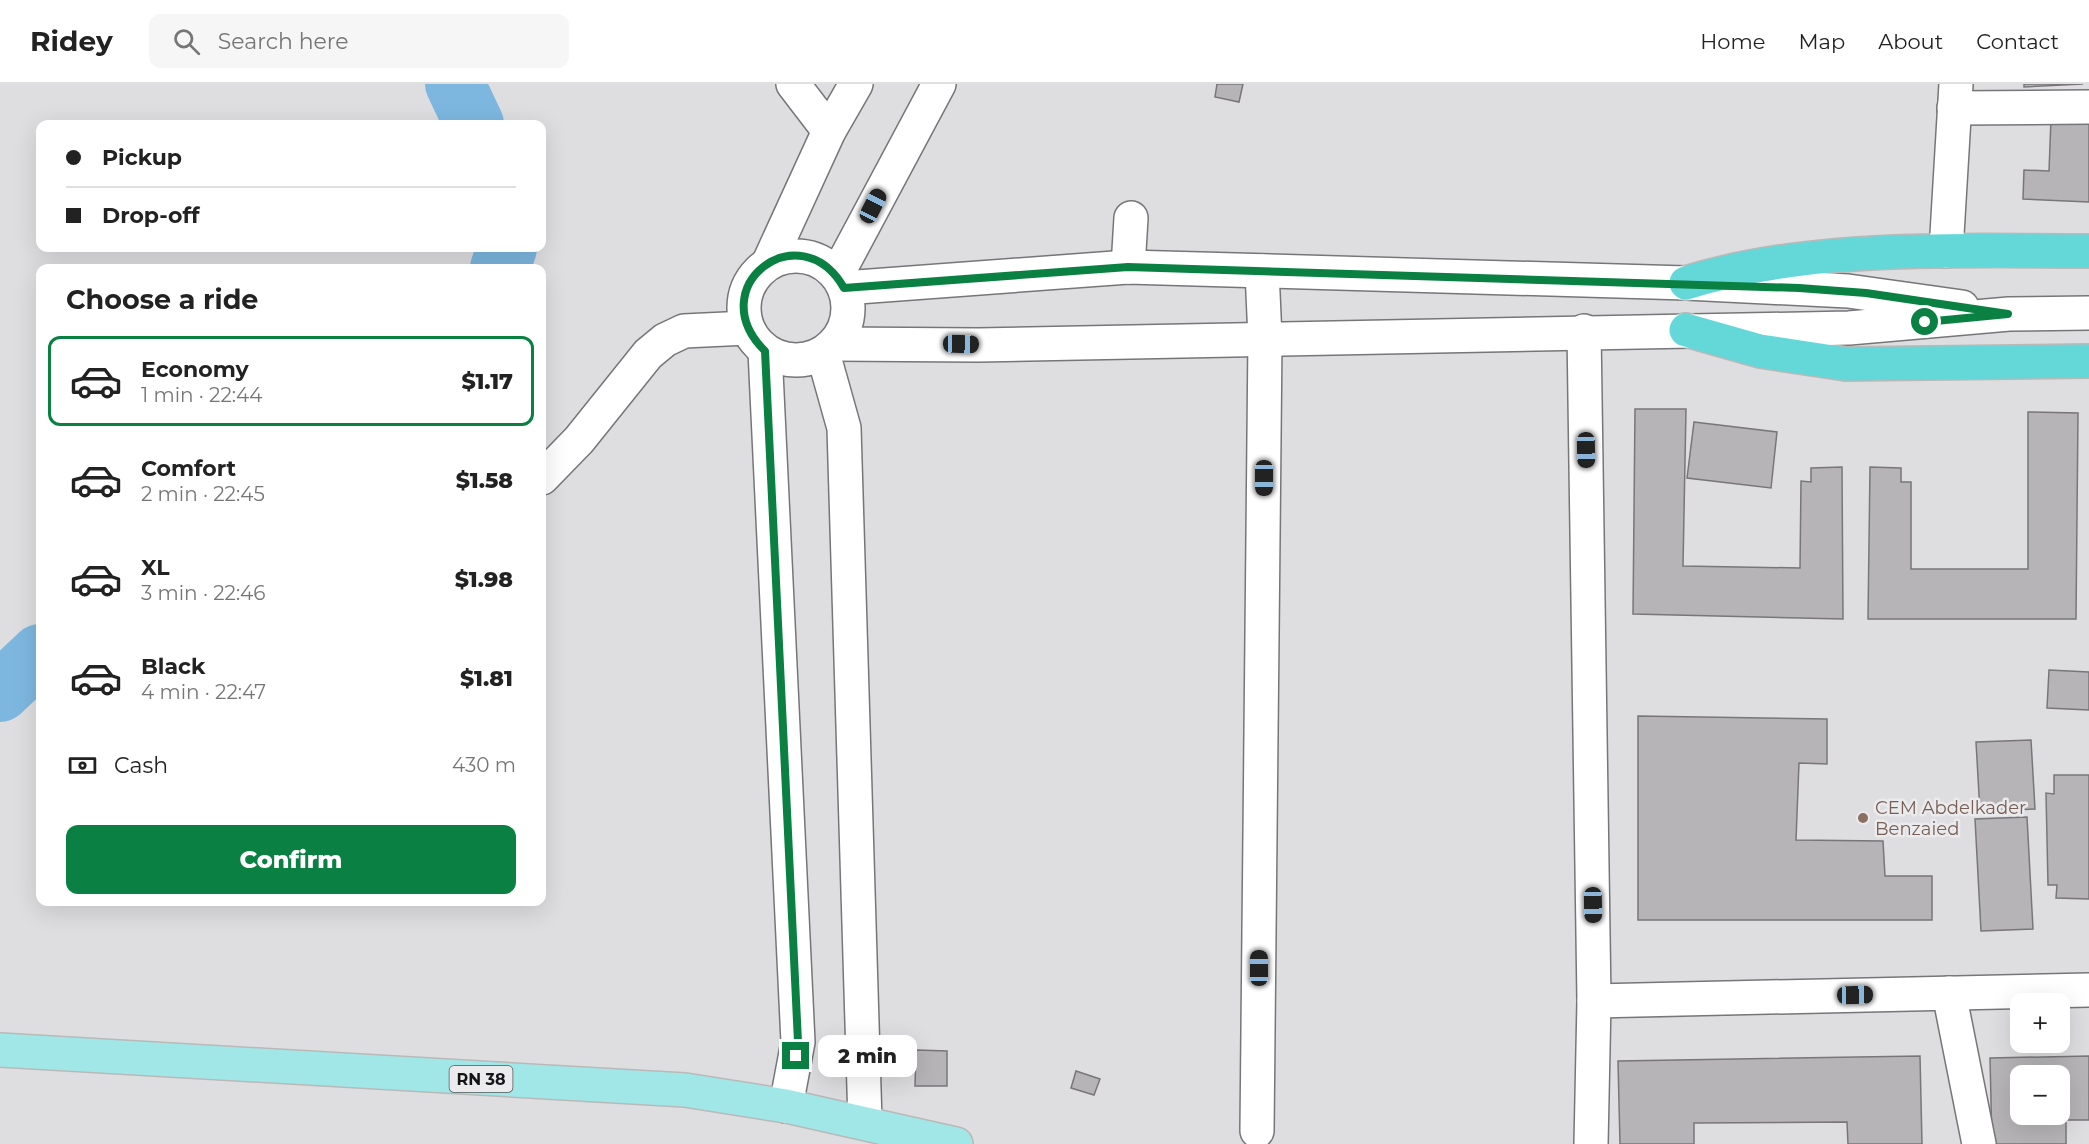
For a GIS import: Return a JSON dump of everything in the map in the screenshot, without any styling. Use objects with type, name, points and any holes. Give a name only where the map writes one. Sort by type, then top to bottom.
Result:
[{"type":"highway","points":[[1686,283],[1754,264],[1797,259],[1946,251],[2089,251]]},
{"type":"highway","points":[[1686,330],[1760,351],[1846,364],[2089,361]]},
{"type":"main road","name":"RN 38","points":[[0,1050],[685,1090],[786,1106],[956,1144]]},
{"type":"street","points":[[793,84],[829,131]]},
{"type":"street","points":[[786,1106],[798,1042],[756,339],[743,313],[748,284],[769,262],[829,131],[856,84]]},
{"type":"street","points":[[840,281],[939,84]]},
{"type":"street","points":[[1946,251],[1955,96],[2089,107]]},
{"type":"street","points":[[1128,267],[1131,218]]},
{"type":"street","points":[[546,474],[579,440],[648,354],[665,340],[684,330],[756,339],[794,360],[809,359],[828,348],[848,317],[840,281],[812,258],[797,255],[769,262]]},
{"type":"street","points":[[840,281],[1128,267],[1686,283],[1848,291],[2008,314]]},
{"type":"street","points":[[1257,1131],[1265,338],[1262,271]]},
{"type":"street","points":[[828,348],[1584,331],[1849,328],[2008,314],[2089,313]]},
{"type":"street","points":[[1584,331],[1594,1001],[1591,1144]]},
{"type":"street","points":[[828,348],[844,428],[865,1122]]},
{"type":"street","points":[[1594,1001],[2089,990]]},
{"type":"street","points":[[1949,993],[1978,1144]]},
{"type":"building","points":[[1217,84],[1243,84],[1239,102],[1215,97]]},
{"type":"building","points":[[2024,84],[2083,84],[2024,87]]},
{"type":"building","points":[[2051,119],[2089,121],[2089,202],[2023,199],[2024,170],[2049,171]]},
{"type":"building","points":[[1635,409],[1686,409],[1683,566],[1800,568],[1801,481],[1811,482],[1811,468],[1842,467],[1843,619],[1633,614]]},
{"type":"building","points":[[2028,412],[2078,413],[2076,619],[1868,619],[1870,467],[1901,468],[1901,482],[1911,482],[1911,569],[2028,569]]},
{"type":"building","points":[[1694,422],[1777,432],[1771,488],[1687,478]]},
{"type":"building","points":[[2049,670],[2089,672],[2089,710],[2047,708]]},
{"type":"building","points":[[1638,716],[1827,719],[1827,764],[1799,763],[1796,840],[1883,841],[1885,876],[1932,876],[1932,920],[1638,920]]},
{"type":"building","points":[[2031,740],[2035,809],[1980,812],[1976,742]]},
{"type":"building","points":[[2054,775],[2089,775],[2089,899],[2056,898],[2057,885],[2048,885],[2046,793],[2054,794]]},
{"type":"building","points":[[2027,817],[2033,929],[1981,931],[1975,819]]},
{"type":"building","points":[[916,1050],[947,1051],[947,1086],[915,1086]]},
{"type":"building","points":[[1920,1056],[1922,1144],[1848,1144],[1847,1122],[1694,1123],[1694,1144],[1620,1144],[1618,1061]]},
{"type":"building","points":[[2089,1056],[2089,1120],[2070,1120],[2070,1065],[2010,1065],[2010,1125],[2066,1125],[2066,1144],[1992,1144],[1990,1058]]},
{"type":"building","points":[[1076,1071],[1100,1079],[1094,1095],[1071,1088]]},
{"type":"waterway","points":[[455,84],[472,120]]},
{"type":"waterway","points":[[501,264],[506,252]]},
{"type":"waterway","points":[[0,692],[36,658]]},
{"type":"place","name":"CEM Abdelkader Benzaied","points":[[1863,818]]},
{"type":"route","points":[[796,1056],[798,1042],[765,351],[747,328],[743,313],[748,284],[769,262],[797,255],[812,258],[825,264],[837,275],[844,288],[1128,267],[1799,288],[1866,293],[2008,314],[1925,322]]}]
